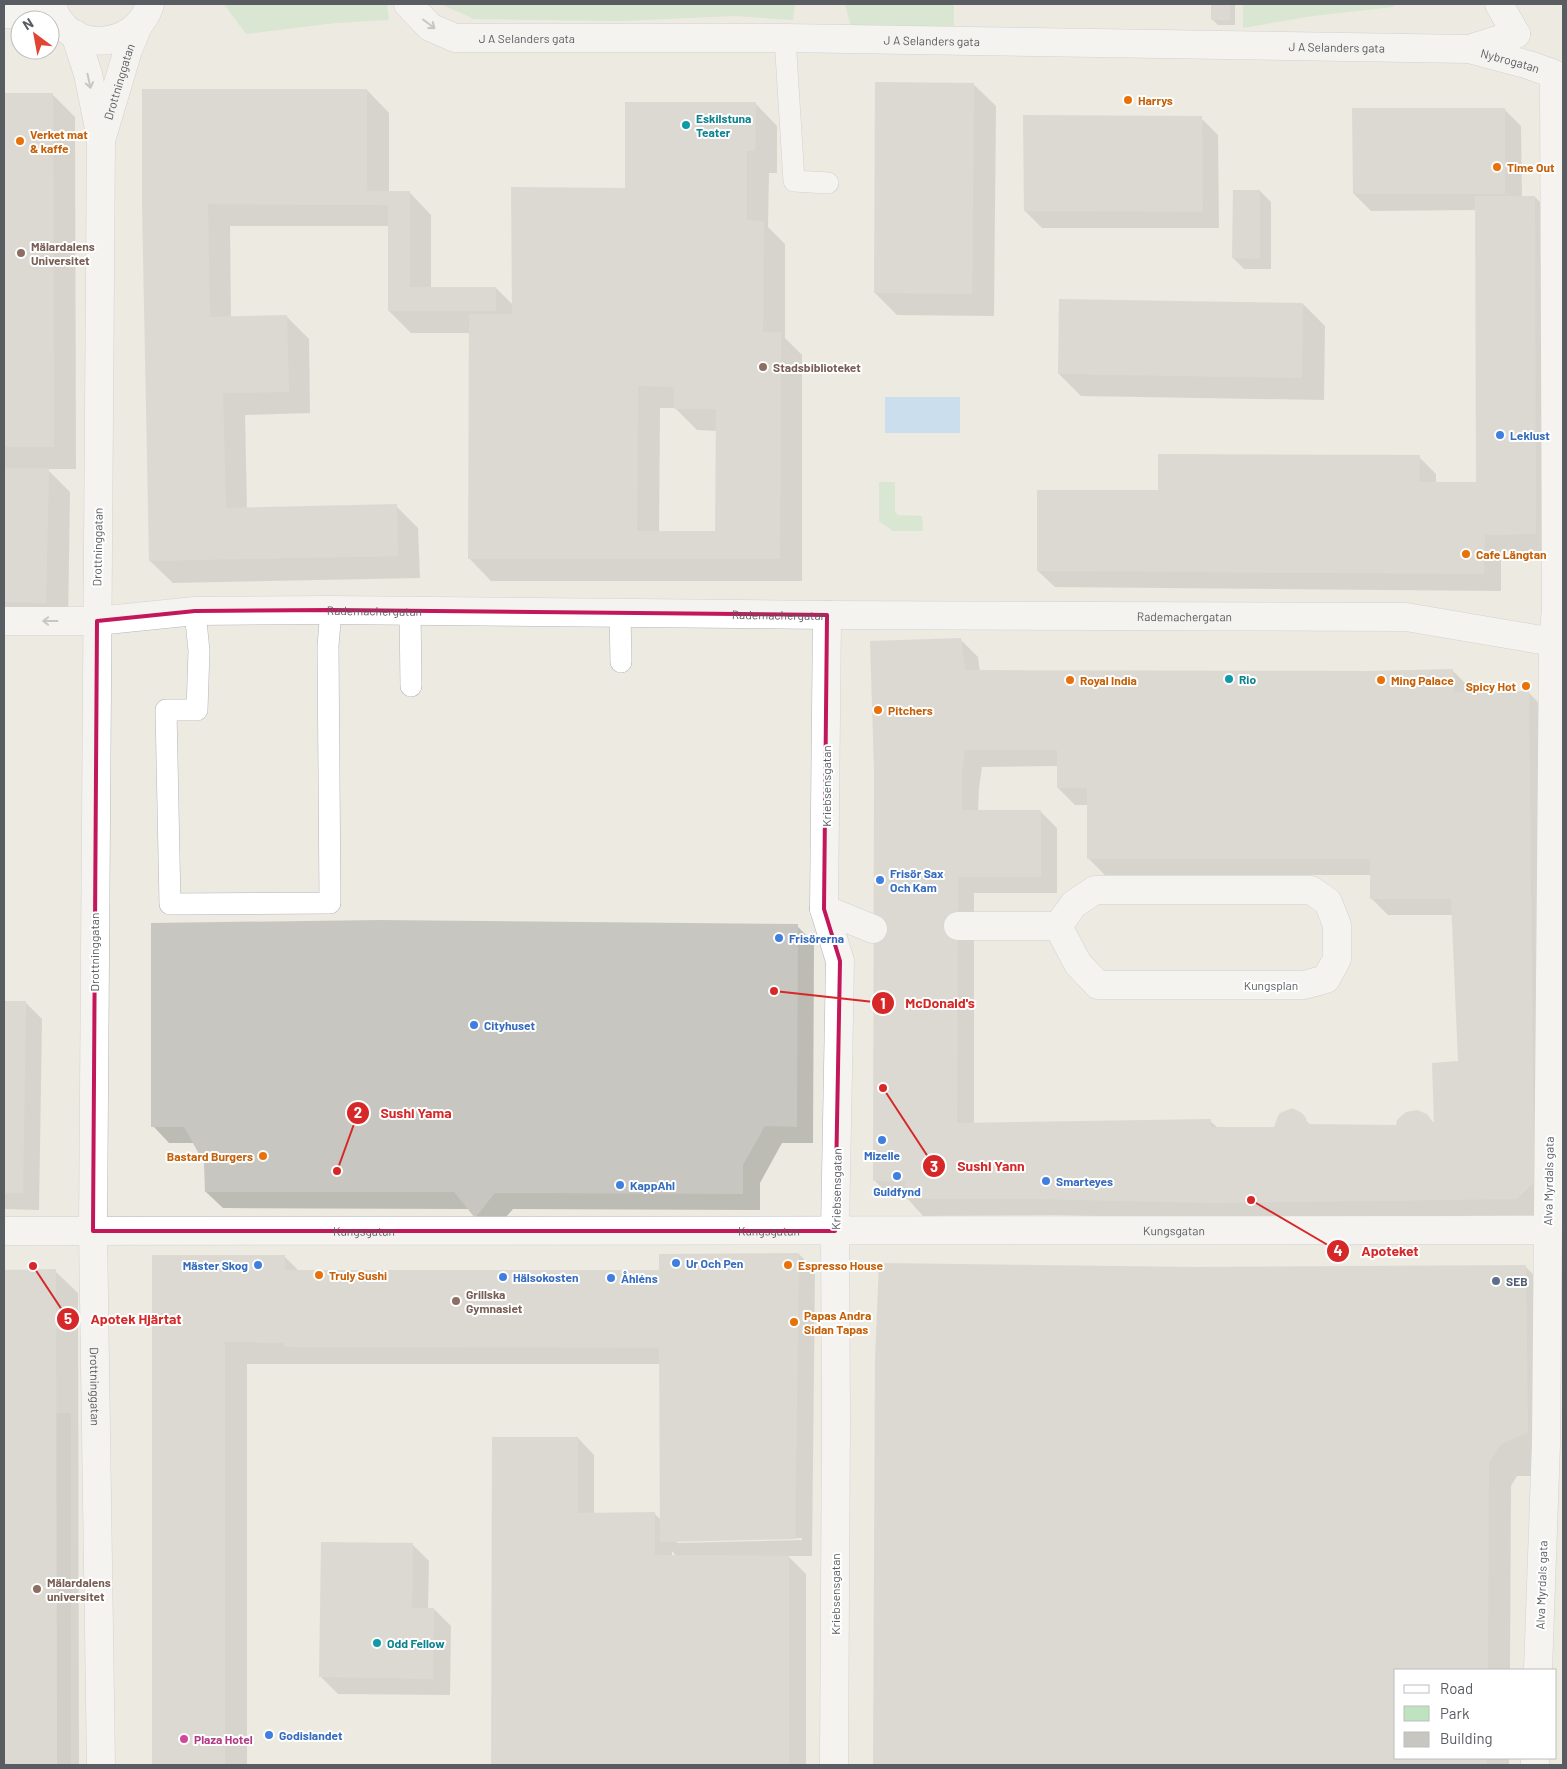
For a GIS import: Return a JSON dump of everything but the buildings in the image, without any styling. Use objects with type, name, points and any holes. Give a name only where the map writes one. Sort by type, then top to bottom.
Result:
[{"type":"street","name":"J A Selanders gata","points":[[408,4],[430,27],[455,38],[785,38],[1469,49]]},
{"type":"street","points":[[1499,4],[1516,34]]},
{"type":"street","points":[[1515,4],[1516,34]]},
{"type":"street","points":[[4,14],[32,14],[63,21],[91,40],[108,41],[124,36],[150,11]]},
{"type":"street","name":"Drottninggatan","points":[[101,138],[128,50],[150,11]]},
{"type":"street","name":"Drottninggatan","points":[[63,21],[88,74],[101,138],[93,1232],[101,1765]]},
{"type":"street","name":"Nybrogatan","points":[[1469,49],[1516,34]]},
{"type":"street","name":"Nybrogatan","points":[[1469,49],[1554,74],[1556,608],[1558,644],[1553,691]]},
{"type":"street","name":"Rademachergatan","points":[[4,621],[96,621],[195,611],[331,610],[827,615],[1406,617],[1558,644]]},
{"type":"street","name":"Kriebsensgatan","points":[[827,615],[824,909],[840,961],[835,1231],[834,1765]]},
{"type":"street","name":"Alva Myrdals gata","points":[[1538,1669],[1546,1444],[1553,691]]},
{"type":"street","name":"Kungsplan","points":[[1095,890],[1311,890],[1328,902],[1336,925],[1337,959],[1326,979],[1304,985],[1098,985],[1078,964],[1058,926],[1074,904],[1095,890]]},
{"type":"street","points":[[824,909],[873,929]]},
{"type":"street","points":[[958,926],[1058,926]]},
{"type":"street","name":"Kungsgatan","points":[[4,1231],[1535,1230]]},
{"type":"lane","points":[[785,38],[794,181],[828,183]]},
{"type":"lane","points":[[195,611],[199,651],[196,710],[166,710],[170,904],[330,903],[328,646],[331,610]]},
{"type":"lane","points":[[410,610],[411,686]]},
{"type":"lane","points":[[620,613],[621,662]]},
{"type":"highlighted area","points":[[331,610],[827,615],[824,909],[840,961],[835,1231],[93,1231],[97,621],[195,611]]},
{"type":"shaded area","name":"Mälardalens universitet","points":[[4,1413],[71,1413],[71,1765],[4,1765]]},
{"type":"green space","points":[[224,4],[387,4],[389,20],[335,23],[246,34]]},
{"type":"green space","points":[[441,4],[795,4],[793,20],[734,16],[620,21],[474,19]]},
{"type":"green space","points":[[845,4],[954,4],[954,26],[851,26]]},
{"type":"green space","points":[[1243,4],[1395,4],[1393,7],[1313,16],[1243,28]]},
{"type":"green space","points":[[879,482],[895,482],[895,511],[898,515],[922,516],[923,531],[893,531],[879,521]]},
{"type":"water","points":[[885,397],[960,397],[960,433],[885,433]]},
{"type":"tunnel","points":[[873,929],[958,926]]},
{"type":"place","name":"Harrys","points":[[1128,100]]},
{"type":"place","name":"Eskilstuna Teater","points":[[686,125]]},
{"type":"place","name":"Verket mat & kaffe","points":[[20,141]]},
{"type":"place","name":"Time Out","points":[[1497,167]]},
{"type":"place","name":"Mälardalens Universitet","points":[[21,253]]},
{"type":"place","name":"Stadsbiblioteket","points":[[763,367]]},
{"type":"place","name":"Leklust","points":[[1500,435]]},
{"type":"place","name":"Cafe Längtan","points":[[1466,554]]},
{"type":"place","name":"Rio","points":[[1229,679]]},
{"type":"place","name":"Royal India","points":[[1070,680]]},
{"type":"place","name":"Ming Palace","points":[[1381,680]]},
{"type":"place","name":"Spicy Hot","points":[[1526,686]]},
{"type":"place","name":"Pitchers","points":[[878,710]]},
{"type":"place","name":"Frisör Sax Och Kam","points":[[880,880]]},
{"type":"place","name":"Frisörerna","points":[[779,938]]},
{"type":"place","name":"McDonald's","points":[[774,991]]},
{"type":"place","name":"Cityhuset","points":[[474,1025]]},
{"type":"place","name":"Sushi Yann","points":[[883,1088]]},
{"type":"place","name":"Mizelle","points":[[882,1140]]},
{"type":"place","name":"Bastard Burgers","points":[[263,1156]]},
{"type":"place","name":"Sushi Yama","points":[[337,1171]]},
{"type":"place","name":"Guldfynd","points":[[897,1176]]},
{"type":"place","name":"Smarteyes","points":[[1046,1181]]},
{"type":"place","name":"KappAhl","points":[[620,1185]]},
{"type":"place","name":"Apoteket","points":[[1251,1200]]},
{"type":"place","name":"Ur Och Pen","points":[[676,1263]]},
{"type":"place","name":"Mäster Skog","points":[[258,1265]]},
{"type":"place","name":"Espresso House","points":[[788,1265]]},
{"type":"place","name":"Apotek Hjärtat","points":[[33,1266]]},
{"type":"place","name":"Truly Sushi","points":[[319,1275]]},
{"type":"place","name":"Hälsokosten","points":[[503,1277]]},
{"type":"place","name":"Åhléns","points":[[611,1278]]},
{"type":"place","name":"SEB","points":[[1496,1281]]},
{"type":"place","name":"Grillska Gymnasiet","points":[[456,1301]]},
{"type":"place","name":"Papas Andra Sidan Tapas","points":[[794,1322]]},
{"type":"place","name":"Mälardalens universitet","points":[[37,1589]]},
{"type":"place","name":"Odd Fellow","points":[[377,1643]]},
{"type":"place","name":"Godislandet","points":[[269,1735]]},
{"type":"place","name":"Plaza Hotel","points":[[184,1739]]}]
